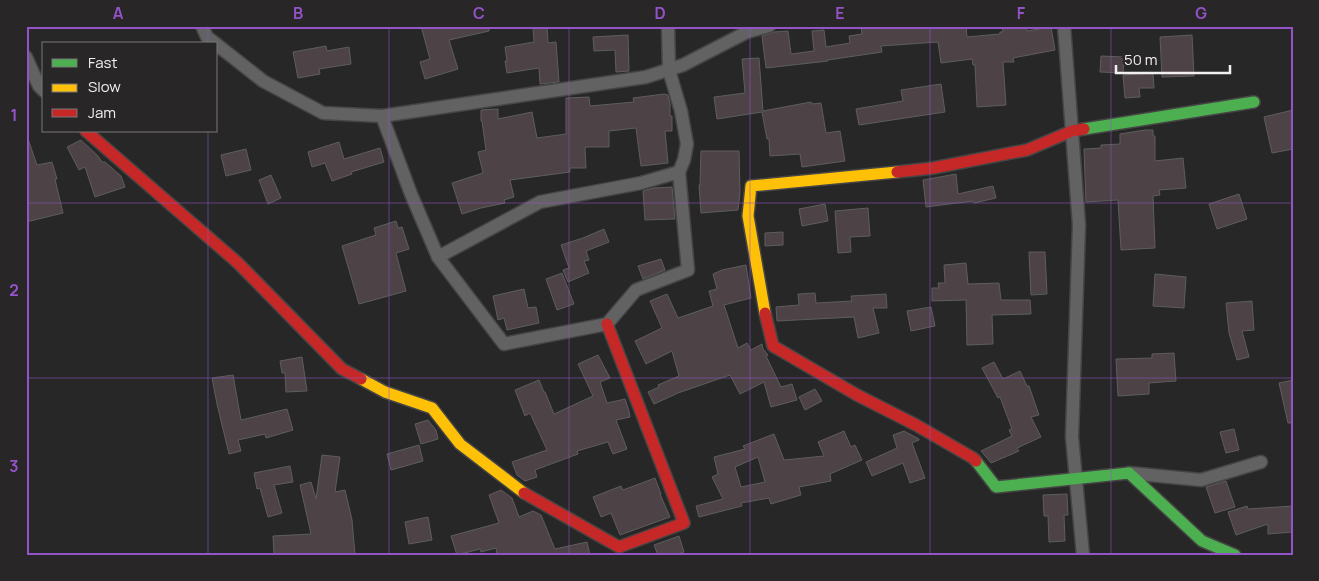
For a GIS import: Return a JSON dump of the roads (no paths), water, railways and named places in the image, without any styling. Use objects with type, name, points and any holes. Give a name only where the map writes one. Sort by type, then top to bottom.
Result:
[{"type":"street","points":[[202,26],[208,37],[214,42]]},
{"type":"street","points":[[382,116],[411,194],[438,257],[504,344],[607,324],[636,290],[688,270],[679,172],[684,160],[687,144],[681,111],[669,70],[668,26]]},
{"type":"street","points":[[218,46],[263,81],[323,113],[382,116],[646,77],[683,65],[747,32],[770,26]]},
{"type":"street","points":[[1064,26],[1079,224],[1072,437],[1083,555]]},
{"type":"street","points":[[26,57],[42,89]]},
{"type":"street","points":[[1254,102],[1072,131],[1026,150],[933,168],[751,186],[748,216],[766,320],[773,346],[973,458],[996,487],[1129,473],[1201,480],[1261,462]]},
{"type":"street","points":[[87,132],[238,263],[342,369],[385,392],[432,408],[460,444],[520,491],[619,547],[684,524],[607,324]]},
{"type":"street","points":[[438,257],[540,202],[641,183],[679,172]]},
{"type":"street","points":[[1129,473],[1202,541],[1235,555]]}]
